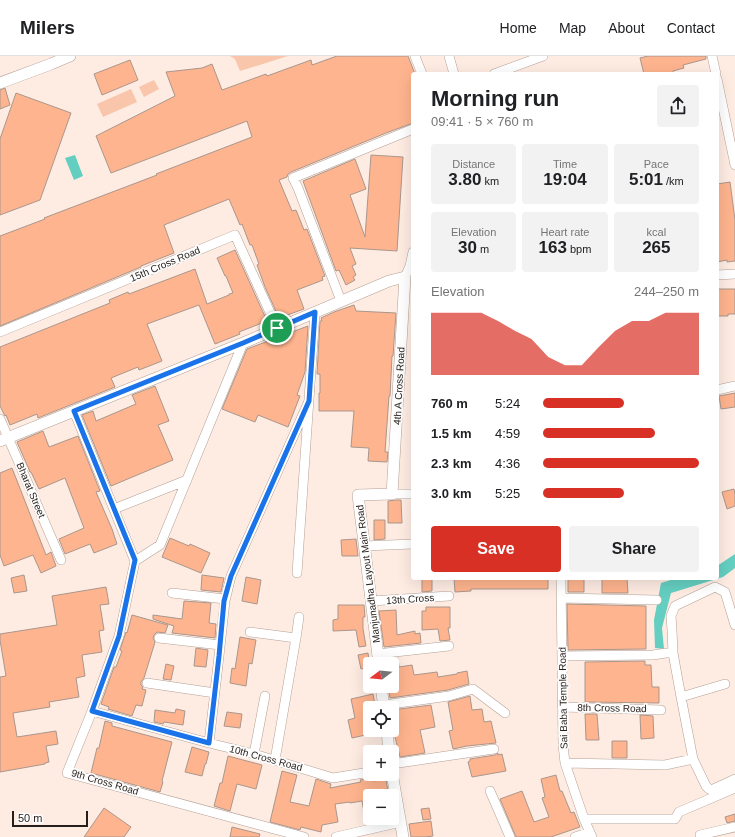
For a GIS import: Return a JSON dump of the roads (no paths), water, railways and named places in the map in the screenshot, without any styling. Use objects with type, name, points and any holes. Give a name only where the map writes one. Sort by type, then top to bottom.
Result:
[{"type":"street","points":[[0,83],[70,56]]},
{"type":"street","points":[[415,56],[421,72]]},
{"type":"street","points":[[449,56],[453,72]]},
{"type":"street","points":[[501,72],[543,56]]},
{"type":"street","points":[[712,56],[716,72]]},
{"type":"street","points":[[719,87],[735,162]]},
{"type":"street","points":[[341,301],[293,178],[411,130]]},
{"type":"street","name":"15th Cross Road","points":[[0,332],[235,235],[277,328]]},
{"type":"street","points":[[4,440],[243,343],[389,281],[409,276],[411,261]]},
{"type":"street","points":[[719,275],[735,274]]},
{"type":"street","name":"4th A Cross Road","points":[[392,494],[409,276]]},
{"type":"street","points":[[297,572],[315,312]]},
{"type":"street","points":[[74,411],[135,560],[160,544],[243,343]]},
{"type":"street","points":[[719,390],[735,386]]},
{"type":"street","points":[[209,743],[225,599],[231,576],[309,401]]},
{"type":"street","name":"Bharat Street","points":[[0,419],[4,440],[61,560]]},
{"type":"street","points":[[114,510],[187,480]]},
{"type":"street","points":[[392,494],[411,494]]},
{"type":"street","name":"Manjunadha Layout Main Road","points":[[378,657],[358,495],[392,494]]},
{"type":"street","points":[[364,546],[411,544]]},
{"type":"street","name":"9th Cross Road","points":[[135,560],[119,636],[92,711],[67,773],[279,834],[304,837]]},
{"type":"street","name":"Sai Baba Temple Road","points":[[561,580],[562,707],[565,763],[584,819],[591,834]]},
{"type":"street","points":[[735,625],[726,592],[715,587],[674,606],[671,616],[674,654],[680,697],[693,759],[706,786],[711,790],[735,779]]},
{"type":"street","points":[[172,593],[225,599]]},
{"type":"street","name":"13th Cross","points":[[371,601],[449,596]]},
{"type":"street","points":[[561,598],[656,600]]},
{"type":"street","points":[[275,760],[299,617]]},
{"type":"street","points":[[250,632],[296,638]]},
{"type":"street","points":[[159,638],[220,645]]},
{"type":"street","points":[[389,657],[449,646]]},
{"type":"street","points":[[562,656],[674,654]]},
{"type":"street","points":[[148,682],[215,693]]},
{"type":"street","points":[[680,697],[725,684]]},
{"type":"street","points":[[399,704],[449,696],[473,689],[505,713]]},
{"type":"street","points":[[254,754],[265,696]]},
{"type":"street","name":"8th Cross Road","points":[[562,707],[661,710]]},
{"type":"street","name":"10th Cross Road","points":[[92,711],[254,754],[333,778],[363,773]]},
{"type":"street","points":[[399,763],[494,750]]},
{"type":"street","points":[[565,763],[665,765],[693,759]]},
{"type":"street","points":[[393,781],[403,837]]},
{"type":"street","points":[[584,819],[675,819],[679,812],[735,788]]},
{"type":"street","points":[[490,791],[510,837]]},
{"type":"street","points":[[336,837],[401,822]]},
{"type":"street","points":[[700,835],[735,827]]},
{"type":"street","points":[[575,837],[591,834]]},
{"type":"water","points":[[75,155],[83,176],[74,180],[65,158]]},
{"type":"water","points":[[735,554],[735,568],[719,578],[719,565]]},
{"type":"water","points":[[671,580],[713,580],[671,593],[662,628],[664,649],[655,648],[654,620],[661,583]]}]
